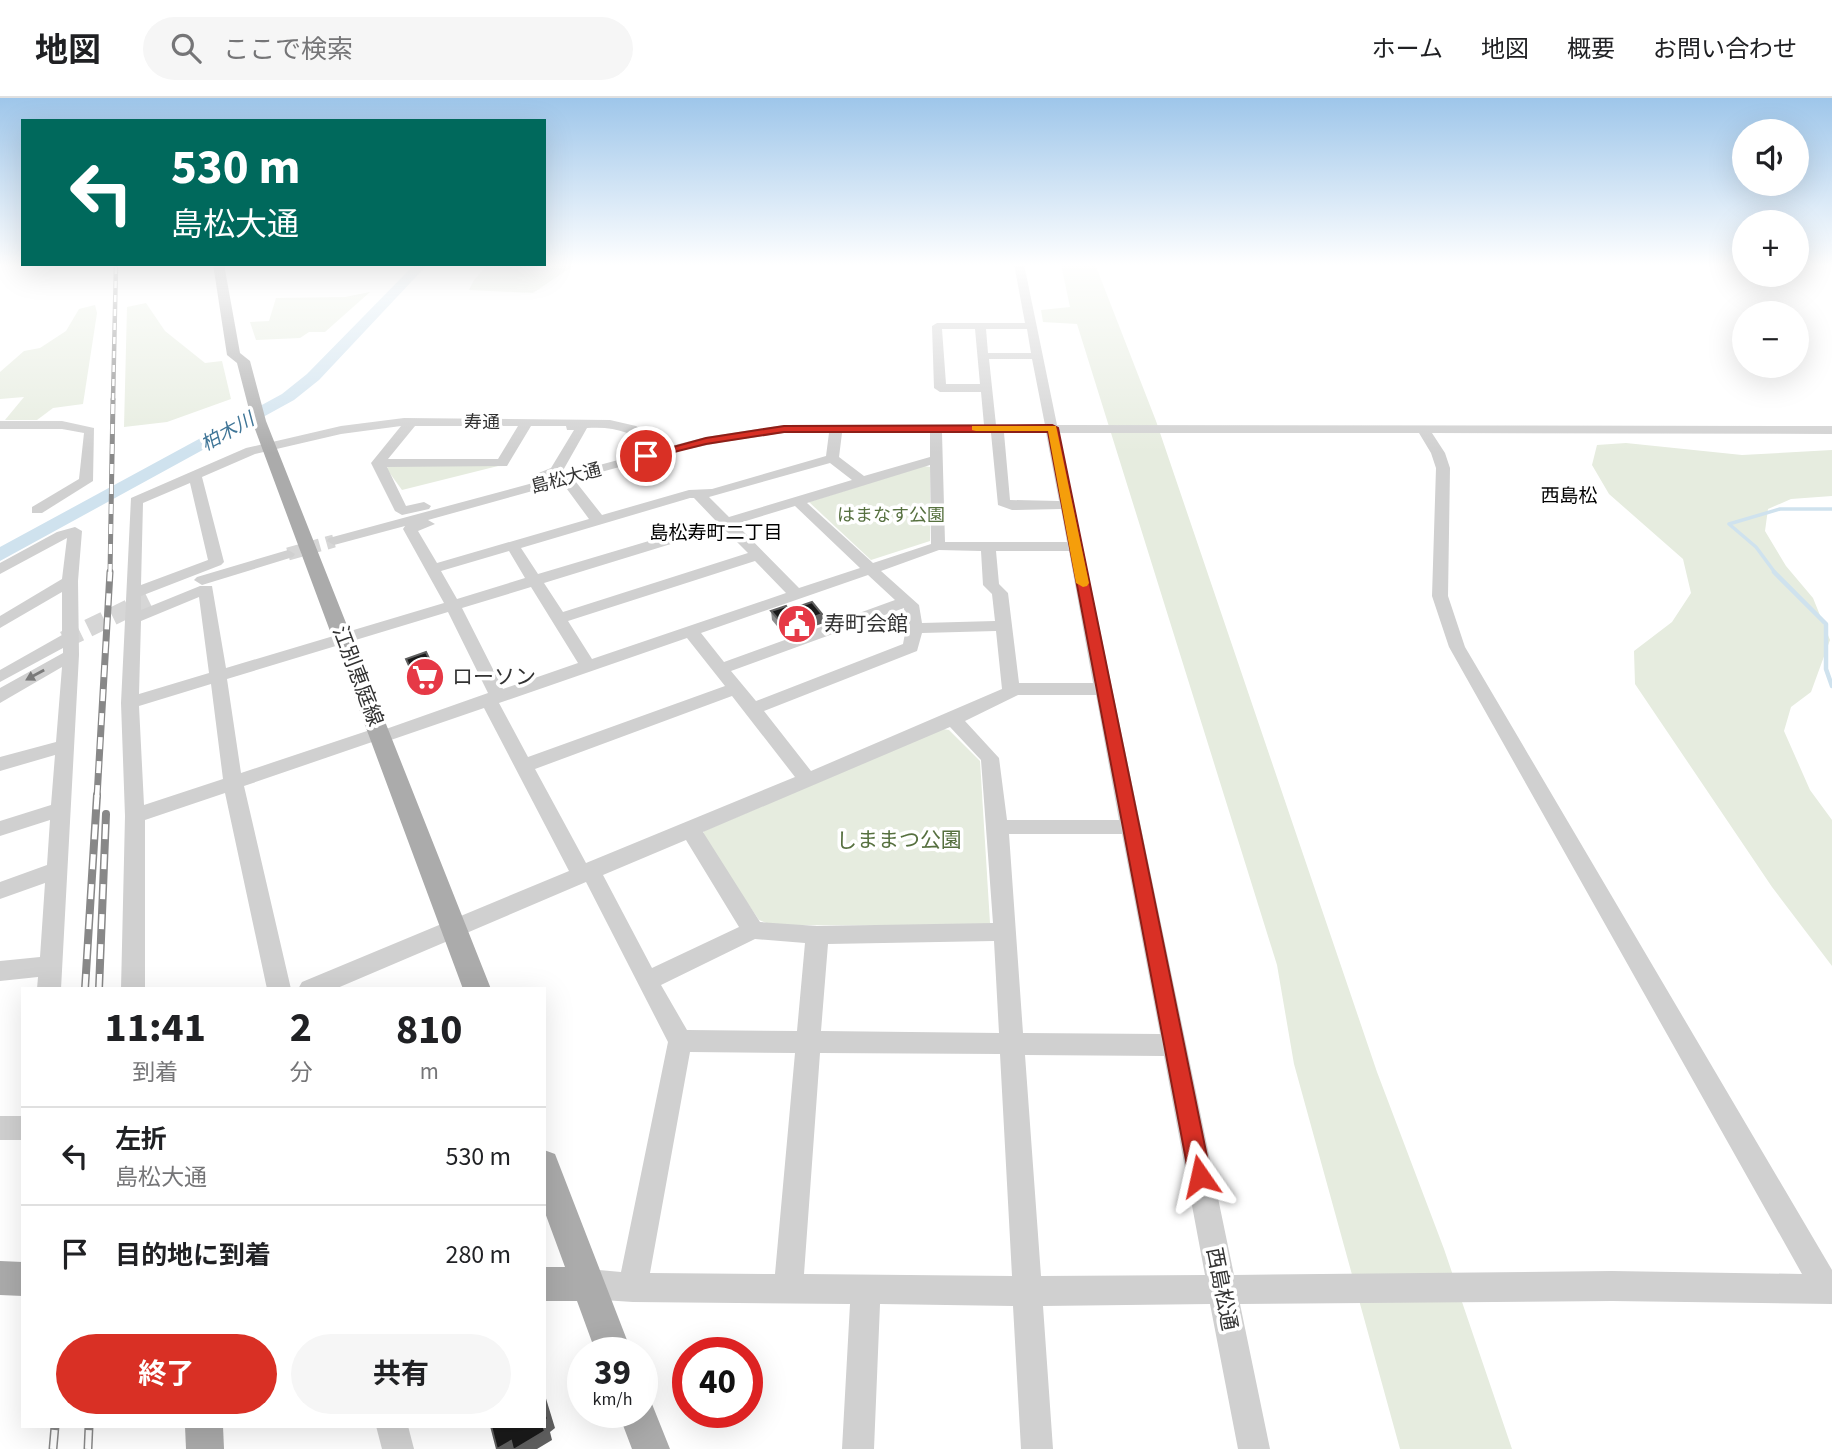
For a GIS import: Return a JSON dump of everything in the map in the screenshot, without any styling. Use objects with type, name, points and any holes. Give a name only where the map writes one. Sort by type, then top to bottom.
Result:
[{"type":"main road","name":"江別恵庭線","points":[[229,327],[234,355],[243,361],[259,421],[476,987]]},
{"type":"main road","name":"江別恵庭線","points":[[242,327],[248,354],[243,361]]},
{"type":"main road","points":[[546,1170],[608,1337]]},
{"type":"main road","points":[[0,1278],[21,1279]]},
{"type":"main road","points":[[546,1284],[588,1284]]},
{"type":"main road","points":[[204,1428],[205,1449]]},
{"type":"main road","points":[[643,1428],[651,1449]]},
{"type":"street","points":[[937,327],[940,388],[986,388]]},
{"type":"street","points":[[980,327],[1003,502],[1012,506],[1067,505]]},
{"type":"street","points":[[1032,327],[1052,428]]},
{"type":"street","points":[[984,356],[1038,356]]},
{"type":"street","points":[[377,463],[409,424]]},
{"type":"street","points":[[377,463],[502,463],[526,424]]},
{"type":"street","points":[[0,425],[62,425],[90,431],[86,481],[37,510]]},
{"type":"street","name":"寿通","points":[[141,596],[136,501],[269,444],[381,425],[583,425],[632,427],[648,436],[664,451]]},
{"type":"street","points":[[377,463],[402,511],[556,471],[583,425]]},
{"type":"street","points":[[832,458],[836,428]]},
{"type":"street","points":[[936,428],[939,546]]},
{"type":"street","name":"西島松通","points":[[1052,428],[1254,1449]]},
{"type":"street","name":"島松大通","points":[[334,541],[664,451],[742,434],[784,429],[1832,430]]},
{"type":"street","points":[[1423,429],[1438,453],[1443,468],[1440,596],[1457,647],[1830,1289]]},
{"type":"street","points":[[633,1287],[680,1041],[524,766],[453,605],[410,529],[645,465],[664,451]]},
{"type":"street","points":[[832,458],[862,481]]},
{"type":"street","points":[[432,569],[598,520],[697,493],[713,493],[832,458]]},
{"type":"street","points":[[130,703],[936,458]]},
{"type":"street","points":[[133,987],[135,816],[130,703],[132,619],[141,596],[216,562],[195,476]]},
{"type":"street","points":[[571,485],[598,520]]},
{"type":"street","points":[[697,493],[796,593]]},
{"type":"street","points":[[753,709],[911,647],[913,608],[797,501]]},
{"type":"street","points":[[0,569],[62,534],[75,531],[50,977],[0,971]]},
{"type":"street","points":[[512,545],[588,665]]},
{"type":"street","points":[[135,816],[939,546],[1076,547]]},
{"type":"street","points":[[988,546],[991,585],[1000,593],[1005,626],[1010,693]]},
{"type":"street","points":[[141,596],[288,554]]},
{"type":"street","points":[[559,619],[757,555]]},
{"type":"street","points":[[0,623],[71,582]]},
{"type":"street","points":[[132,619],[206,589],[233,783],[279,987]]},
{"type":"street","points":[[720,668],[906,602]]},
{"type":"street","points":[[914,628],[1005,626]]},
{"type":"street","points":[[690,630],[807,779]]},
{"type":"street","points":[[0,677],[67,647]]},
{"type":"street","points":[[0,698],[67,647]]},
{"type":"street","points":[[524,766],[736,688]]},
{"type":"street","points":[[315,987],[953,719],[1017,689],[1103,689]]},
{"type":"street","points":[[953,719],[990,758],[998,827],[1037,1449]]},
{"type":"street","points":[[0,764],[65,746]]},
{"type":"street","points":[[0,828],[61,809]]},
{"type":"street","points":[[998,827],[1132,827]]},
{"type":"street","points":[[690,829],[753,930]]},
{"type":"street","points":[[0,891],[56,870]]},
{"type":"street","points":[[646,981],[753,930],[817,935],[1004,932]]},
{"type":"street","points":[[788,1289],[817,935]]},
{"type":"street","points":[[680,1041],[1173,1045]]},
{"type":"street","points":[[0,1128],[21,1128]]},
{"type":"street","points":[[588,1284],[633,1287],[1027,1291],[1612,1286],[1830,1289]]},
{"type":"street","points":[[858,1449],[866,1289]]},
{"type":"street","points":[[393,1428],[398,1449]]},
{"type":"green space","points":[[68,327],[95,327],[83,404],[53,408],[37,420],[5,420],[24,397],[0,399],[0,372],[24,351],[40,348]]},
{"type":"green space","points":[[126,327],[162,327],[205,363],[222,361],[231,399],[167,422],[124,427]]},
{"type":"green space","points":[[252,327],[331,327],[325,332],[309,332],[300,338],[256,340]]},
{"type":"green space","points":[[1078,327],[1119,327],[1156,421],[1377,1072],[1444,1249],[1512,1449],[1400,1449],[1294,1064],[1277,965]]},
{"type":"green space","points":[[1626,443],[1742,455],[1832,450],[1832,496],[1791,499],[1768,509],[1765,531],[1786,566],[1813,598],[1830,640],[1811,692],[1791,707],[1784,731],[1810,790],[1832,820],[1832,966],[1772,887],[1635,684],[1634,651],[1672,622],[1691,593],[1683,559],[1609,494],[1592,465],[1597,445]]},
{"type":"green space","points":[[393,465],[498,466],[402,490],[386,468]]},
{"type":"green space","name":"はまなす公園","points":[[924,466],[930,467],[930,541],[871,560],[809,502]]},
{"type":"green space","name":"しままつ公園","points":[[943,729],[949,730],[980,761],[990,923],[982,926],[771,925],[759,920],[702,836],[704,831]]},
{"type":"building","points":[[812,602],[822,614],[786,628],[771,611],[786,606],[789,610]]},
{"type":"building","name":"ローソン","points":[[426,652],[438,677],[416,681],[406,659]]},
{"type":"building","points":[[492,1428],[544,1428],[545,1431],[515,1449],[511,1441],[497,1449]]},
{"type":"waterway","name":"柏木川","points":[[0,555],[288,397],[313,377],[361,327]]},
{"type":"waterway","points":[[1776,574],[1756,547],[1729,524],[1780,509],[1832,509]]},
{"type":"waterway","points":[[1776,574],[1826,624],[1826,669],[1832,686]]},
{"type":"tunnel","points":[[288,554],[334,541]]},
{"type":"tunnel","points":[[64,640],[148,599]]},
{"type":"railway","points":[[113,400],[115,327]]},
{"type":"railway","points":[[110,574],[113,399]]},
{"type":"railway","points":[[97,797],[110,572]]},
{"type":"railway","points":[[85,987],[97,795]]},
{"type":"railway","points":[[99,987],[106,814]]},
{"type":"railway","points":[[53,1449],[55,1428]]},
{"type":"railway","points":[[88,1449],[89,1428]]},
{"type":"slow traffic","points":[[976,428],[1052,428],[1083,583]]},
{"type":"place","name":"寿町会館","points":[[797,624]]},
{"type":"place","name":"ローソン","points":[[425,677]]},
{"type":"district","name":"西島松","points":[[1569,495]]},
{"type":"district","name":"島松寿町二丁目","points":[[716,532]]},
{"type":"route","points":[[646,456],[706,441],[784,429],[1052,428],[1200,1176]]}]
